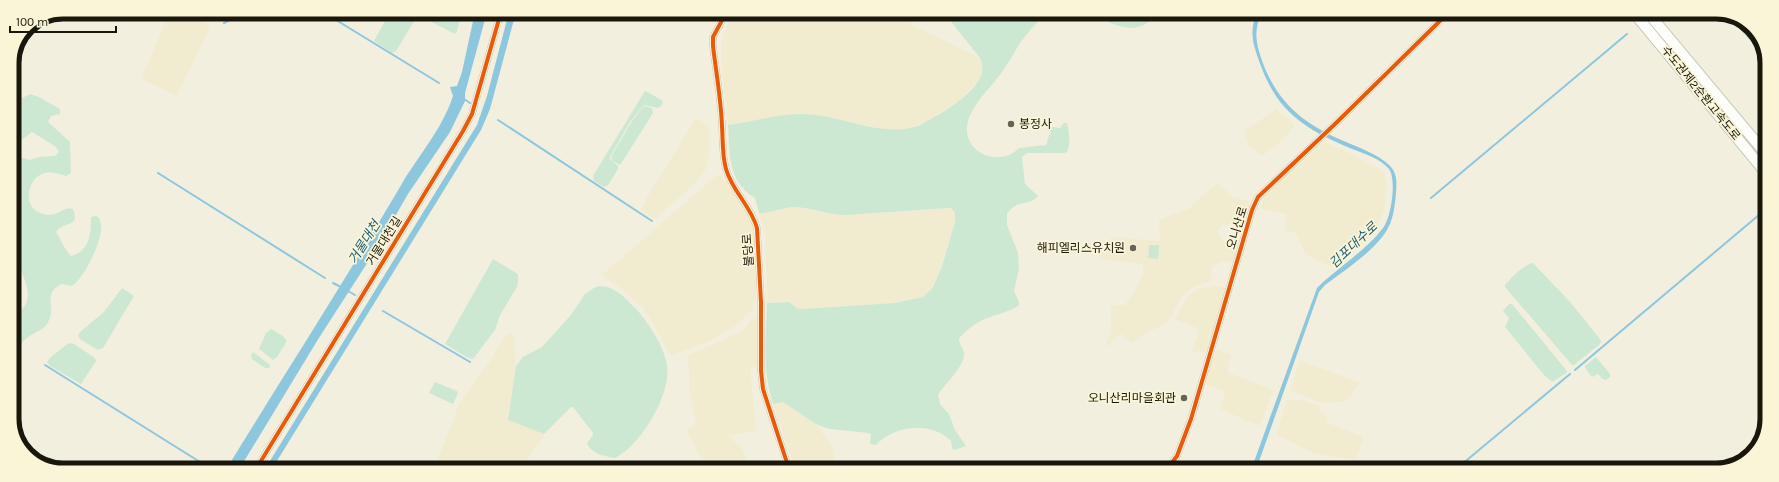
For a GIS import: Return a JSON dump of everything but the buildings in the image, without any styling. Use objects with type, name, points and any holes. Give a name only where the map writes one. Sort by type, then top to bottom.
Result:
[{"type":"highway","name":"수도권제2순환고속도로","points":[[1639,19],[1760,166]]},
{"type":"highway","name":"수도권제2순환고속도로","points":[[1653,19],[1760,147]]},
{"type":"street","name":"거물대천길","points":[[259,463],[463,131],[472,114],[498,19]]},
{"type":"street","name":"불당로","points":[[723,19],[713,37],[713,46],[722,125],[724,161],[732,182],[755,219],[757,228],[761,302],[761,371],[763,389],[786,453],[788,463]]},
{"type":"street","name":"오니산로","points":[[1172,463],[1177,456],[1191,419],[1252,210],[1258,197],[1442,19]]},
{"type":"shaded area","points":[[167,19],[195,19],[209,25],[210,27],[177,96],[142,79]]},
{"type":"shaded area","points":[[731,19],[912,19],[910,24],[980,58],[982,72],[979,81],[959,101],[929,120],[909,129],[882,129],[803,114],[728,125],[722,73],[721,43],[725,30]]},
{"type":"shaded area","points":[[1277,109],[1295,125],[1283,140],[1262,156],[1248,145],[1244,131]]},
{"type":"shaded area","points":[[696,118],[709,126],[710,131],[709,154],[706,169],[695,183],[655,219],[640,209]]},
{"type":"shaded area","points":[[1323,141],[1346,151],[1381,170],[1385,174],[1387,186],[1384,211],[1373,232],[1359,246],[1331,267],[1305,254],[1296,233],[1287,231],[1285,228],[1287,214],[1263,210],[1261,199],[1312,149]]},
{"type":"shaded area","points":[[719,175],[728,183],[742,204],[753,225],[757,277],[756,298],[751,311],[737,325],[710,341],[673,355],[670,354],[653,323],[642,307],[622,289],[605,278],[603,274]]},
{"type":"shaded area","points":[[1218,182],[1231,196],[1246,200],[1249,202],[1250,206],[1245,219],[1222,226],[1218,230],[1218,233],[1226,246],[1236,253],[1233,261],[1221,262],[1212,267],[1211,281],[1195,286],[1184,293],[1170,318],[1164,324],[1131,343],[1120,333],[1109,346],[1106,344],[1111,331],[1111,306],[1125,305],[1137,287],[1143,274],[1143,264],[1100,259],[1100,254],[1109,245],[1111,237],[1160,241],[1159,220],[1190,208]]},
{"type":"shaded area","points":[[796,207],[846,215],[951,208],[955,213],[955,221],[937,279],[929,292],[923,298],[895,303],[798,309],[789,302],[767,303],[765,235],[759,213]]},
{"type":"shaded area","points":[[1215,286],[1226,287],[1207,353],[1192,352],[1199,329],[1175,319],[1186,299],[1192,293],[1199,289]]},
{"type":"shaded area","points":[[754,318],[758,320],[758,367],[750,367],[756,429],[755,431],[729,435],[728,437],[741,446],[750,463],[705,463],[686,431],[696,423],[690,396],[688,355],[742,331]]},
{"type":"shaded area","points":[[513,334],[516,366],[508,419],[544,434],[542,440],[524,463],[436,463],[460,402],[490,361],[505,336]]},
{"type":"shaded area","points":[[1216,349],[1231,355],[1227,372],[1273,390],[1260,426],[1220,409],[1225,391],[1204,384]]},
{"type":"shaded area","points":[[1301,361],[1361,383],[1345,401],[1340,402],[1323,403],[1290,391]]},
{"type":"shaded area","points":[[1287,400],[1303,400],[1319,406],[1320,411],[1326,416],[1326,422],[1363,437],[1355,460],[1316,454],[1277,435]]},
{"type":"shaded area","points":[[783,402],[816,424],[833,448],[836,463],[792,463],[773,404]]},
{"type":"green space","points":[[386,19],[416,19],[396,51],[392,53],[374,41]]},
{"type":"green space","points":[[426,19],[460,19],[455,34]]},
{"type":"green space","points":[[949,19],[1040,19],[1023,39],[1002,72],[978,101],[969,118],[967,129],[969,139],[974,147],[982,153],[991,157],[1001,157],[1010,154],[1019,148],[1046,145],[1052,127],[1060,128],[1064,123],[1067,123],[1069,145],[1067,152],[1064,153],[1027,153],[1022,157],[1025,184],[1038,196],[1031,201],[1015,206],[1007,214],[1007,225],[1018,253],[1019,268],[1014,291],[1019,305],[1009,311],[977,323],[969,328],[959,338],[964,353],[964,358],[958,369],[938,395],[940,404],[949,414],[955,430],[966,446],[954,450],[952,448],[951,441],[943,435],[934,430],[923,428],[913,428],[893,433],[876,445],[870,444],[871,435],[869,433],[829,429],[816,424],[783,402],[773,404],[767,379],[766,367],[767,303],[789,302],[798,309],[802,309],[895,303],[923,297],[933,287],[942,266],[955,222],[955,213],[951,208],[948,208],[846,215],[796,207],[759,213],[755,198],[739,184],[735,175],[730,156],[728,125],[776,116],[804,114],[818,115],[875,128],[904,129],[918,126],[945,111],[972,89],[982,73],[980,58]]},
{"type":"green space","points":[[1103,19],[1152,19],[1144,25],[1133,28],[1127,28]]},
{"type":"green space","points":[[645,91],[663,101],[662,105],[658,108],[644,105],[630,122],[610,157],[610,159],[618,166],[618,169],[608,185],[604,187],[594,181],[593,176]]},
{"type":"green space","points":[[30,94],[39,97],[60,109],[60,114],[51,116],[48,122],[70,142],[71,173],[66,176],[48,172],[37,177],[33,181],[29,192],[30,204],[33,209],[50,215],[69,208],[73,209],[75,219],[73,222],[62,226],[56,232],[71,256],[77,254],[86,246],[90,235],[91,217],[96,216],[99,218],[101,227],[98,244],[86,269],[77,282],[72,286],[61,284],[55,288],[52,292],[50,300],[51,315],[47,323],[43,329],[27,338],[19,346],[19,312],[27,302],[28,296],[26,284],[21,271],[19,271],[19,157],[30,160],[39,157],[55,156],[59,152],[55,146],[32,132],[23,139],[19,139],[19,100]]},
{"type":"green space","points":[[644,106],[652,108],[653,113],[620,165],[613,161],[611,157],[632,121]]},
{"type":"green space","points":[[1149,245],[1159,245],[1158,259],[1148,258]]},
{"type":"green space","points":[[493,259],[518,274],[517,287],[500,315],[495,330],[473,359],[466,357],[445,344]]},
{"type":"green space","points":[[1533,263],[1571,303],[1600,339],[1600,344],[1574,365],[1572,365],[1505,287],[1511,278],[1525,266]]},
{"type":"green space","points":[[599,286],[613,289],[625,298],[649,325],[663,350],[667,366],[667,378],[664,391],[652,418],[635,442],[625,452],[615,458],[598,454],[589,447],[587,443],[593,433],[573,407],[571,407],[544,434],[508,420],[516,366],[523,357],[542,347],[571,315],[585,294]]},
{"type":"green space","points":[[122,288],[134,296],[103,348],[98,350],[80,339],[78,335],[104,312]]},
{"type":"green space","points":[[1509,304],[1512,304],[1567,371],[1566,373],[1552,382],[1544,375],[1505,327],[1509,318],[1503,311]]},
{"type":"green space","points":[[271,329],[283,336],[287,341],[277,357],[273,360],[259,349],[266,333]]},
{"type":"green space","points":[[69,343],[74,344],[95,358],[96,361],[81,384],[50,366],[47,362],[52,356]]},
{"type":"green space","points":[[253,352],[270,365],[269,368],[265,368],[252,359],[251,356]]},
{"type":"green space","points":[[1596,357],[1610,374],[1610,377],[1606,380],[1598,374],[1592,377],[1586,369],[1585,366]]},
{"type":"green space","points":[[435,382],[457,391],[458,393],[453,404],[429,393]]},
{"type":"water","points":[[473,19],[485,19],[465,93],[465,101],[450,132],[408,194],[375,251],[317,341],[243,463],[230,463],[407,176],[436,132],[453,96],[450,87],[457,86],[462,72]]},
{"type":"water","points":[[507,19],[514,19],[490,109],[481,130],[276,463],[269,463],[477,125],[487,96]]},
{"type":"water","points":[[1259,19],[1256,33],[1261,59],[1278,92],[1287,103],[1296,113],[1319,129],[1384,161],[1392,168],[1396,178],[1393,214],[1391,222],[1384,234],[1370,250],[1325,285],[1319,292],[1258,463],[1254,463],[1317,288],[1362,250],[1383,228],[1391,208],[1393,181],[1386,165],[1372,157],[1321,135],[1296,118],[1285,108],[1268,82],[1261,66],[1253,40],[1252,33],[1254,20]]},
{"type":"water","points":[[1735,23],[1749,34],[1758,49]]},
{"type":"waterway","points":[[224,23],[231,19]]},
{"type":"waterway","points":[[334,19],[439,83]]},
{"type":"waterway","points":[[1431,198],[1627,34]]},
{"type":"waterway","points":[[464,99],[470,103]]},
{"type":"waterway","points":[[498,120],[652,221]]},
{"type":"waterway","points":[[158,173],[325,278]]},
{"type":"waterway","points":[[1575,370],[1760,214]]},
{"type":"waterway","points":[[333,283],[341,287]]},
{"type":"waterway","points":[[348,291],[355,295]]},
{"type":"waterway","points":[[383,311],[470,362]]},
{"type":"waterway","points":[[45,365],[202,463]]},
{"type":"waterway","points":[[1463,463],[1570,374]]},
{"type":"cycle path","points":[[260,463],[463,131],[472,114],[499,19]]},
{"type":"cycle path","points":[[723,19],[713,37],[713,46],[721,106],[724,158],[729,177],[754,220],[757,228],[761,302],[761,371],[763,389],[787,463]]},
{"type":"cycle path","points":[[1172,463],[1177,456],[1191,419],[1252,210],[1258,197],[1442,19]]},
{"type":"place","name":"봉정사","points":[[1011,124]]},
{"type":"place","name":"해피엘리스유치원","points":[[1133,248]]},
{"type":"place","name":"오니산리마을회관","points":[[1184,398]]},
{"type":"water label","name":"거물대천","points":[[364,242]]},
{"type":"water label","name":"김포대수로","points":[[1353,245]]}]
